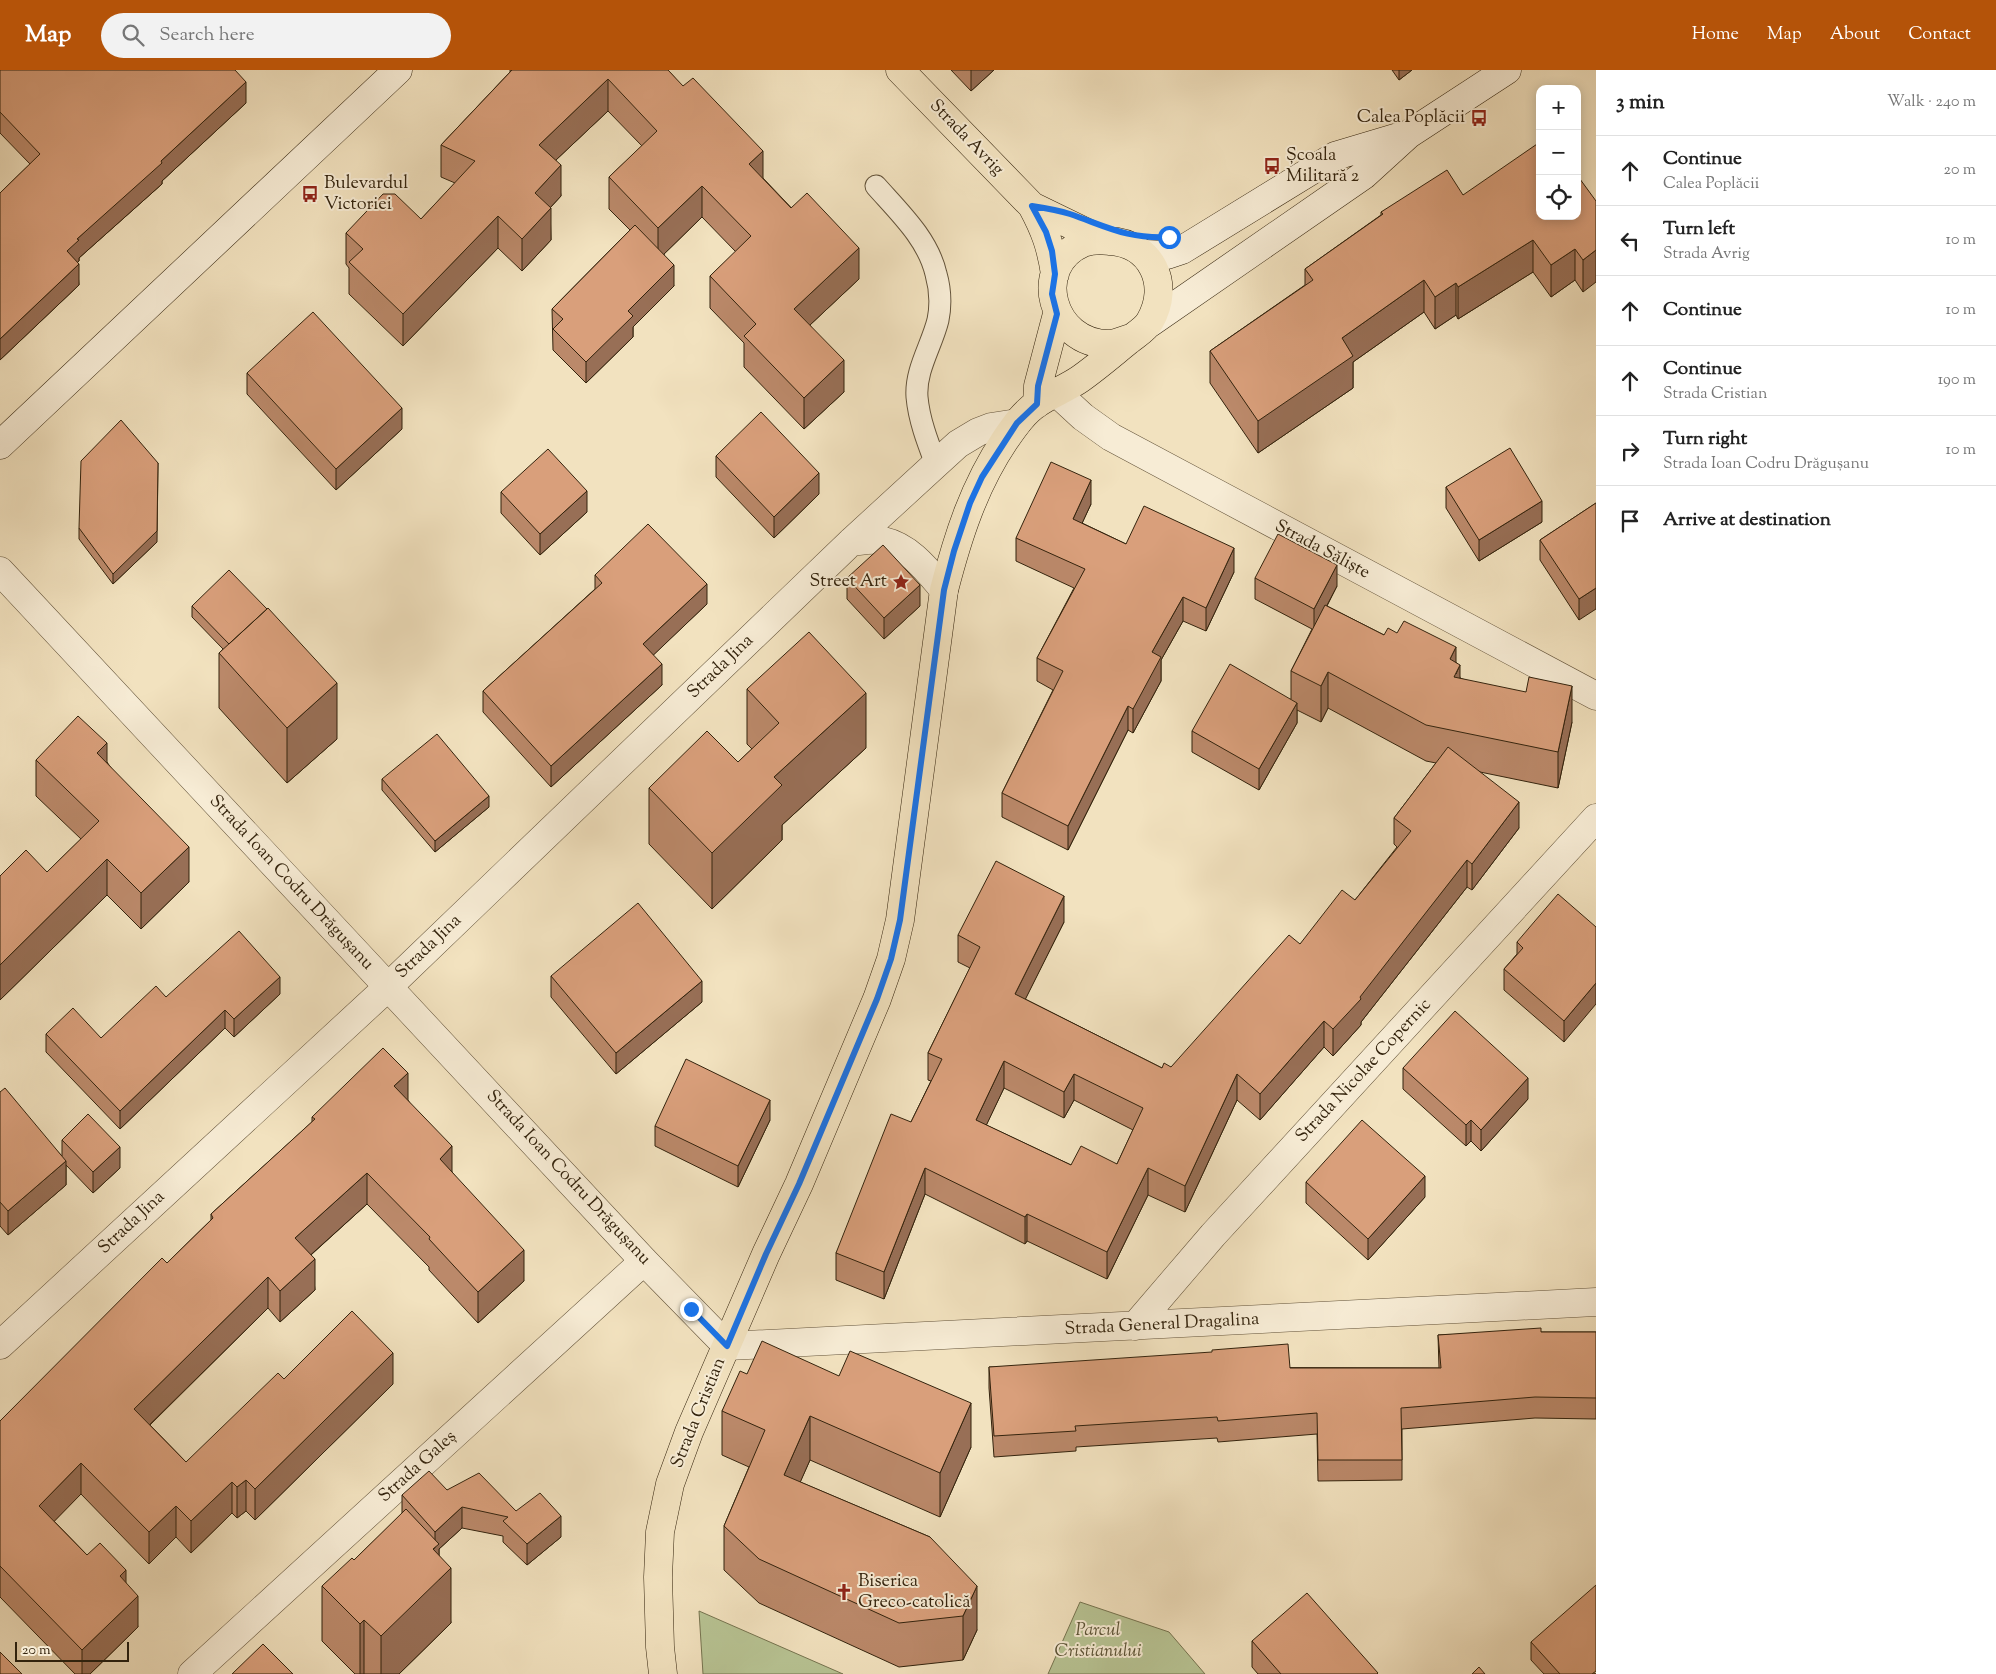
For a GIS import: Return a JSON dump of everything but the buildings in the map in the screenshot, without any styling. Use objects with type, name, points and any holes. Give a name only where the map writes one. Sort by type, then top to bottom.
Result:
[{"type":"main road","name":"Strada Avrig","points":[[900,70],[1032,206],[1046,232],[1052,251],[1055,274]]},
{"type":"main road","name":"Strada Avrig","points":[[1032,206],[1102,240]]},
{"type":"main road","points":[[1102,240],[1116,241],[1133,246],[1144,254],[1154,268],[1158,283],[1157,304],[1140,330],[1111,344],[1088,342],[1069,330],[1057,314],[1052,294],[1055,274],[1063,258],[1074,248],[1085,242],[1102,240]]},
{"type":"main road","points":[[1047,398],[1038,386],[1057,314]]},
{"type":"main road","name":"Strada Cristian","points":[[663,1674],[660,1647],[658,1577],[660,1532],[670,1484],[766,1254],[799,1184],[877,999],[891,959],[900,920],[944,590],[954,551],[970,503],[982,477],[1017,423],[1047,398],[1081,378],[1140,330]]},
{"type":"street","points":[[0,445],[398,70]]},
{"type":"street","points":[[1140,330],[1364,175],[1409,134],[1507,70]]},
{"type":"street","points":[[1144,254],[1167,255],[1182,250],[1335,156],[1409,134]]},
{"type":"street","points":[[1032,206],[1068,213],[1115,232],[1152,238],[1169,237],[1201,226],[1288,184]]},
{"type":"street","name":"Strada Săliște","points":[[1047,398],[1083,417],[1111,438],[1596,696]]},
{"type":"street","name":"Strada Jina","points":[[0,1345],[388,987],[851,542],[958,444],[978,432],[991,427],[1017,423]]},
{"type":"street","points":[[851,542],[882,540],[904,549],[921,562],[944,590]]},
{"type":"street","name":"Strada Ioan Codru Drăgușanu","points":[[0,571],[644,1261],[727,1346]]},
{"type":"street","name":"Strada Nicolae Copernic","points":[[1135,1326],[1213,1234],[1596,818]]},
{"type":"street","name":"Strada Galeș","points":[[192,1674],[644,1261]]},
{"type":"street","name":"Strada General Dragalina","points":[[727,1346],[1596,1302]]},
{"type":"lane","points":[[876,186],[920,238],[936,272],[940,293],[938,320],[918,382],[917,397],[924,430],[936,464]]},
{"type":"green space","name":"Parcul Cristianului","points":[[1080,1602],[1169,1632],[1205,1674],[1048,1674]]},
{"type":"green space","points":[[699,1611],[843,1674],[703,1674]]},
{"type":"place","name":"Calea Poplăcii","points":[[1479,118]]},
{"type":"place","name":"Școala Militară 2","points":[[1272,166]]},
{"type":"place","name":"Bulevardul Victoriei","points":[[310,194]]},
{"type":"place","name":"Street Art","points":[[901,582]]},
{"type":"place","name":"Biserica Greco-catolică","points":[[844,1592]]},
{"type":"route","points":[[691,1309],[727,1346],[766,1254],[799,1184],[877,999],[891,959],[900,920],[944,590],[954,551],[970,503],[982,477],[1017,423],[1037,404],[1038,386],[1057,314],[1052,294],[1055,274],[1052,251],[1046,232],[1032,206],[1068,213],[1115,232],[1152,238],[1169,237]]}]
